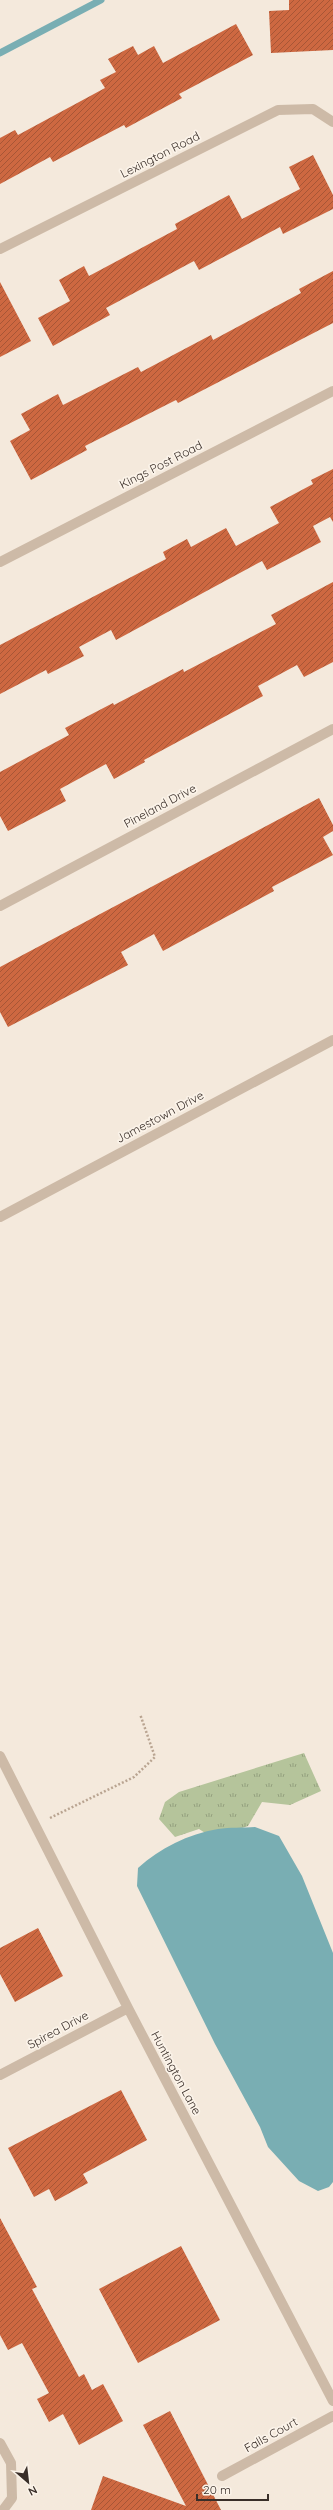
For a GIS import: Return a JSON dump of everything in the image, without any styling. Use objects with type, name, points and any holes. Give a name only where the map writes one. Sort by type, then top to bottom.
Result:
[{"type":"street","name":"Lexington Road","points":[[0,249],[278,110],[313,109],[333,122]]},
{"type":"street","name":"Kings Post Road","points":[[0,562],[333,391]]},
{"type":"street","name":"Pineland Drive","points":[[0,906],[333,730]]},
{"type":"street","name":"Jamestown Drive","points":[[0,1217],[333,1040]]},
{"type":"street","name":"Huntington Lane","points":[[0,1756],[128,2008],[333,2401]]},
{"type":"street","name":"Spirea Drive","points":[[0,2075],[128,2008]]},
{"type":"street","name":"Falls Court","points":[[222,2476],[333,2416]]},
{"type":"street","points":[[0,2443],[11,2463],[12,2498],[3,2510]]},
{"type":"path","points":[[35,1825],[134,1777],[155,1757],[140,1714]]},
{"type":"green space","points":[[304,1753],[321,1791],[290,1805],[262,1802],[248,1826],[213,1838],[199,1829],[175,1837],[159,1819],[165,1802],[179,1792]]},
{"type":"water","points":[[255,1827],[279,1836],[302,1876],[333,1953],[333,2182],[329,2187],[318,2191],[299,2181],[268,2147],[260,2127],[215,2044],[137,1886],[138,1868],[165,1848],[185,1838],[218,1829]]},
{"type":"building","points":[[289,0],[333,0],[333,50],[271,53],[269,11],[289,10]]},
{"type":"building","points":[[236,24],[253,55],[179,94],[182,98],[126,128],[124,125],[53,162],[50,157],[0,184],[0,138],[15,130],[18,135],[105,88],[100,80],[116,72],[108,59],[133,46],[138,55],[154,46],[163,63]]},
{"type":"building","points":[[313,155],[333,195],[333,209],[283,234],[280,227],[199,270],[194,261],[106,308],[110,315],[53,346],[38,318],[70,301],[59,280],[84,266],[89,276],[177,229],[175,224],[229,195],[242,219],[300,189],[289,167]]},
{"type":"building","points":[[333,271],[333,323],[178,403],[176,400],[85,446],[87,450],[31,480],[10,441],[30,430],[21,414],[58,394],[63,405],[138,367],[141,372],[211,335],[213,340],[301,293],[299,289]]},
{"type":"building","points":[[0,282],[31,341],[0,357]]},
{"type":"building","points":[[333,469],[333,522],[330,517],[313,526],[321,542],[267,570],[262,561],[116,640],[111,630],[79,647],[84,656],[48,674],[46,670],[0,694],[0,645],[166,559],[163,552],[187,539],[191,547],[226,528],[236,546],[279,523],[270,507],[313,484],[311,480]]},
{"type":"building","points":[[333,582],[333,662],[304,677],[297,665],[258,686],[263,696],[144,760],[145,762],[114,779],[106,764],[60,789],[66,801],[8,831],[0,816],[0,772],[69,735],[65,728],[113,703],[114,705],[183,669],[184,672],[276,624],[271,615]]},
{"type":"building","points":[[319,798],[333,825],[333,831],[323,837],[333,855],[272,887],[274,891],[163,951],[154,934],[121,952],[128,965],[8,1027],[0,1012],[0,967]]},
{"type":"building","points":[[38,1928],[63,1976],[15,2002],[0,1974],[0,1948]]},
{"type":"building","points":[[121,2090],[147,2140],[83,2174],[88,2183],[55,2201],[49,2189],[34,2197],[8,2148]]},
{"type":"building","points":[[0,2218],[37,2287],[32,2289],[79,2377],[84,2374],[92,2390],[103,2384],[123,2421],[79,2445],[63,2414],[49,2422],[37,2399],[49,2393],[22,2343],[8,2350],[0,2335]]},
{"type":"building","points":[[181,2246],[220,2320],[138,2363],[99,2289]]},
{"type":"building","points":[[170,2411],[221,2510],[91,2510],[103,2476],[186,2506],[143,2425]]},
{"type":"waterway","points":[[0,53],[101,0]]}]
